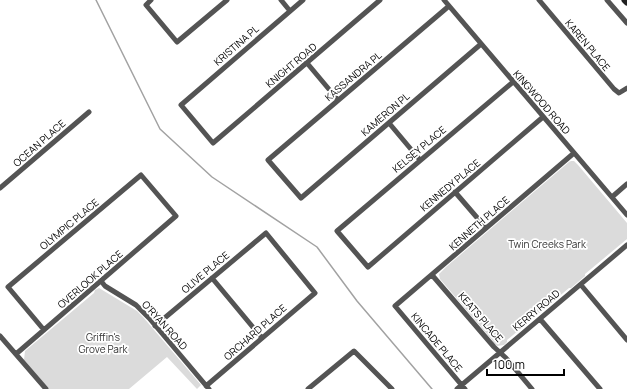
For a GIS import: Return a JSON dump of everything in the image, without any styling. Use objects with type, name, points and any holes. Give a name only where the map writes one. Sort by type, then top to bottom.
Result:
[{"type":"street","points":[[151,0],[146,5],[177,42],[227,0]]},
{"type":"street","points":[[281,0],[290,11]]},
{"type":"street","name":"KRISTINA PL","points":[[213,143],[181,105],[303,0]]},
{"type":"street","name":"KNIGHT ROAD","points":[[213,143],[380,0]]},
{"type":"street","name":"KINGWOOD ROAD","points":[[444,0],[627,215]]},
{"type":"street","name":"KAREN PLACE","points":[[539,0],[614,88],[620,93],[627,88]]},
{"type":"street","points":[[607,0],[627,23]]},
{"type":"street","name":"KASSANDRA PL","points":[[301,198],[268,160],[449,6]]},
{"type":"street","name":"KAMERON PL","points":[[301,198],[481,44]]},
{"type":"street","points":[[307,63],[338,100]]},
{"type":"street","name":"KELSEY PLACE","points":[[368,267],[337,231],[513,82]]},
{"type":"street","name":"OCEAN PLACE","points":[[0,188],[90,112]]},
{"type":"street","name":"KENNEDY PLACE","points":[[368,267],[543,117]]},
{"type":"street","points":[[389,123],[420,160]]},
{"type":"street","name":"KENNETH PLACE","points":[[395,306],[574,153]]},
{"type":"street","name":"OVERLOOK PLACE","points":[[16,354],[176,216],[141,175]]},
{"type":"street","name":"OLYMPIC PLACE","points":[[44,330],[8,287],[141,175]]},
{"type":"street","points":[[612,197],[627,184]]},
{"type":"street","points":[[455,192],[486,228]]},
{"type":"street","name":"OLIVE PLACE","points":[[155,326],[266,233],[315,292]]},
{"type":"street","name":"KERRY ROAD","points":[[457,389],[464,387],[500,352],[627,245]]},
{"type":"street","name":"KEATS PLACE","points":[[432,275],[532,389]]},
{"type":"street","points":[[212,278],[262,338]]},
{"type":"street","name":"O'RYAN ROAD","points":[[101,281],[105,286],[136,306],[208,388]]},
{"type":"street","points":[[580,285],[627,340]]},
{"type":"street","name":"ORCHARD PLACE","points":[[208,388],[315,292]]},
{"type":"street","name":"KINCADE PLACE","points":[[395,306],[464,387]]},
{"type":"street","points":[[540,319],[600,389]]},
{"type":"street","points":[[0,336],[46,389]]},
{"type":"street","points":[[308,389],[354,351],[392,389]]},
{"type":"green space","name":"Twin Creeks Park","points":[[571,161],[574,161],[578,165],[627,223],[627,239],[585,274],[585,276],[571,288],[569,288],[507,340],[504,345],[497,346],[440,279],[439,274]]},
{"type":"green space","name":"Griffin's Grove Park","points":[[99,288],[137,311],[201,385],[197,389],[167,357],[129,389],[49,389],[24,360],[25,351]]},
{"type":"waterway","points":[[96,0],[160,129],[212,177],[317,247],[357,301],[432,389]]}]
